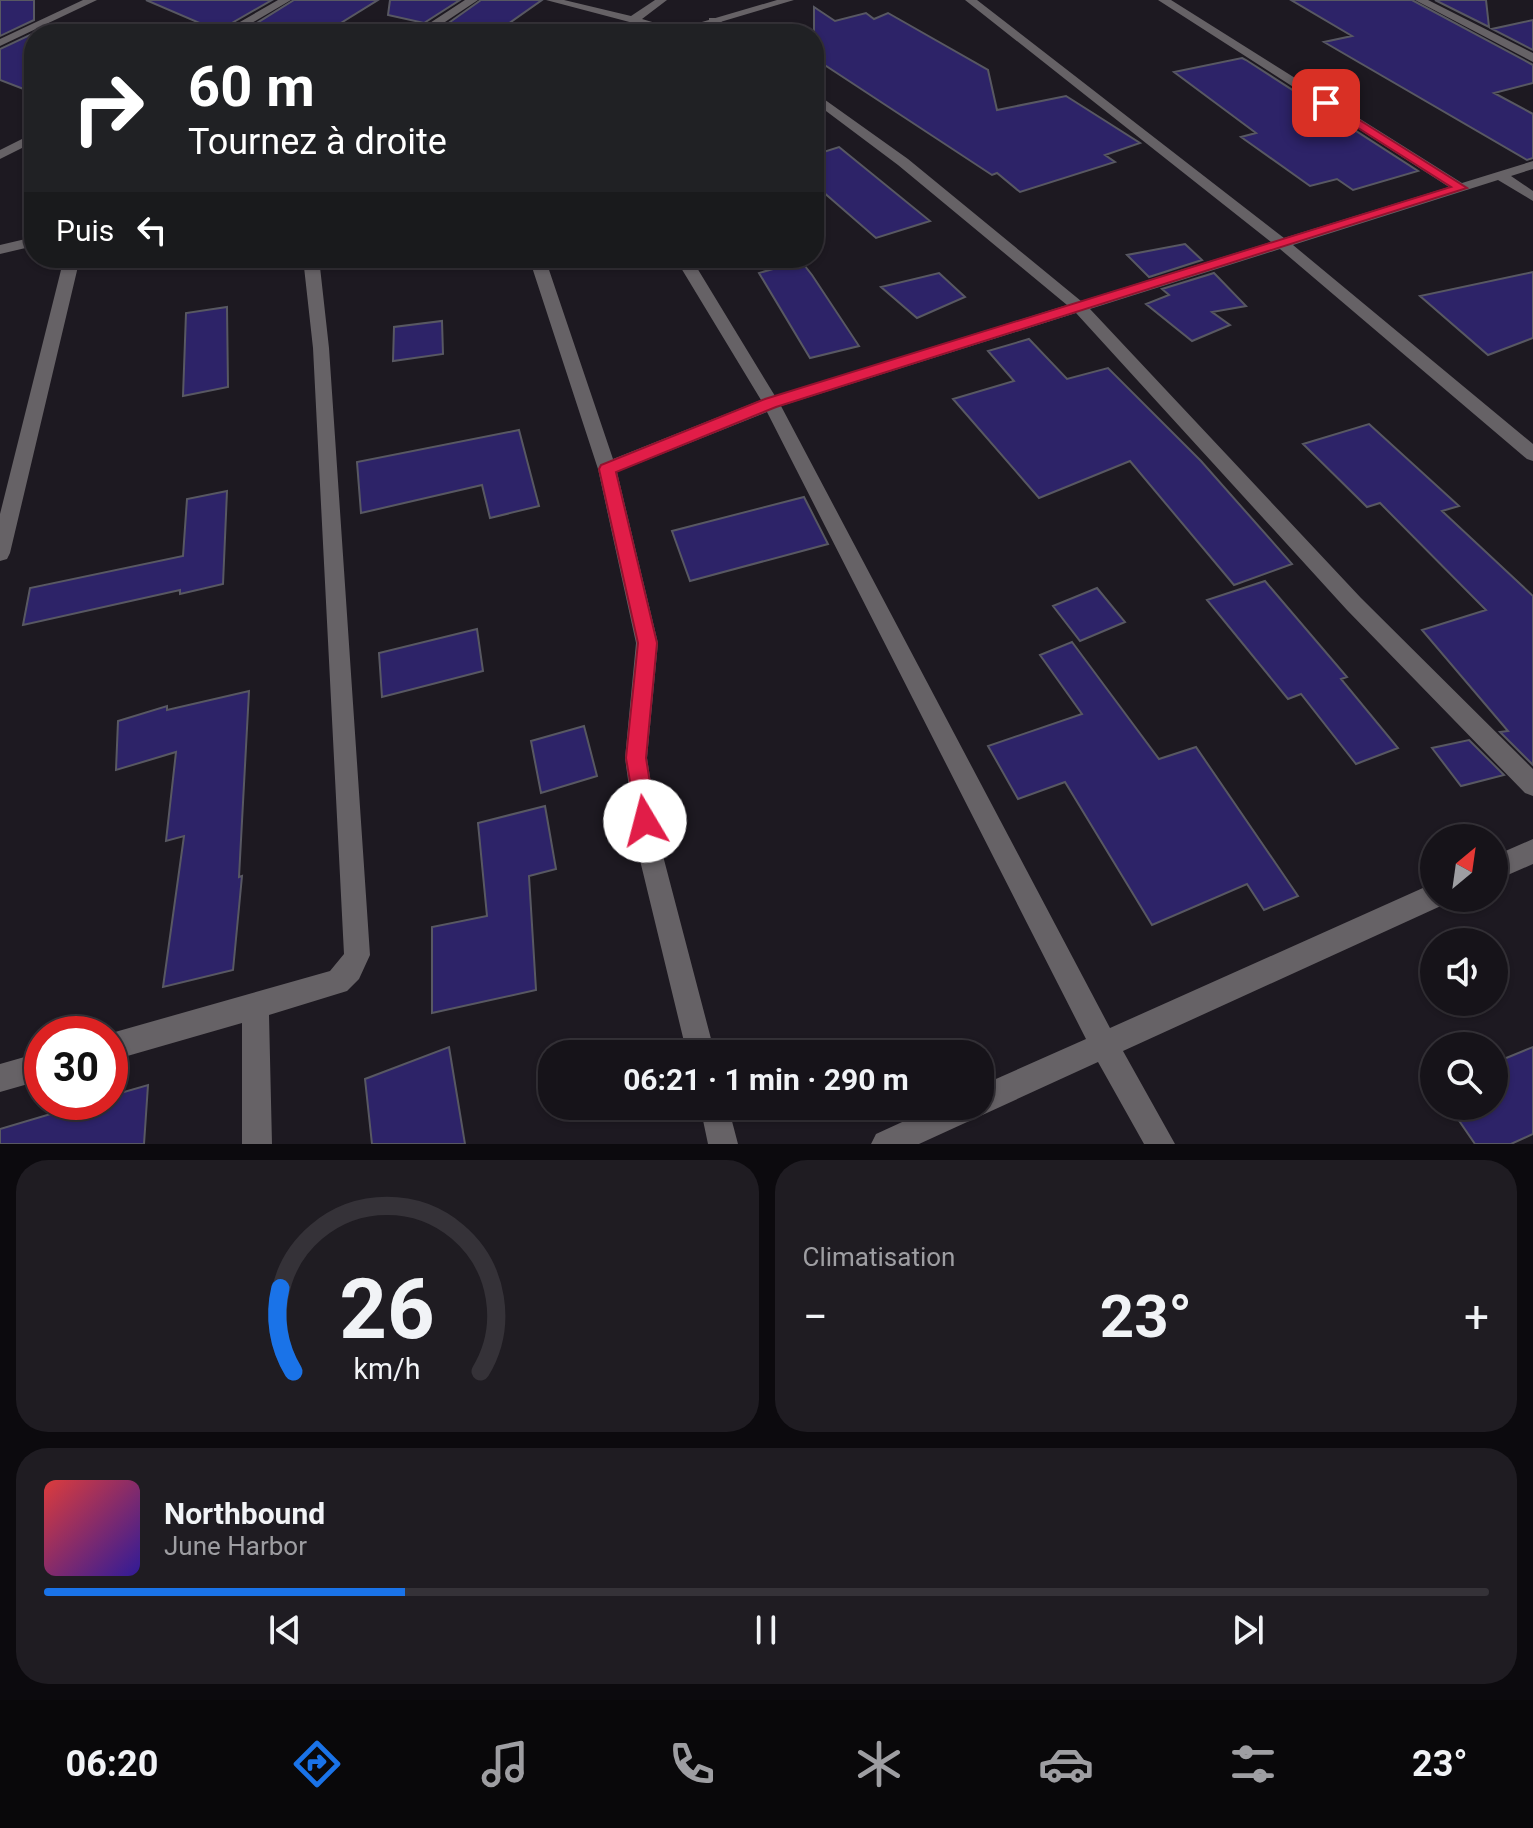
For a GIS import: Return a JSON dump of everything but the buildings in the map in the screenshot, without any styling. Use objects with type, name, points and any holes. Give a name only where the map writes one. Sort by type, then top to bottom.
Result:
[{"type":"street","points":[[41,24],[92,0]]},
{"type":"street","points":[[243,24],[286,0]]},
{"type":"street","points":[[435,24],[473,0]]},
{"type":"street","points":[[551,0],[649,24]]},
{"type":"street","points":[[634,19],[662,0]]},
{"type":"street","points":[[699,24],[789,0]]},
{"type":"street","points":[[970,0],[1282,243],[1533,454]]},
{"type":"street","points":[[1163,0],[1461,188]]},
{"type":"street","points":[[1420,0],[1533,58]]},
{"type":"street","points":[[713,20],[718,24]]},
{"type":"street","points":[[0,43],[24,32]]},
{"type":"street","points":[[824,103],[903,162],[1080,308],[1354,604],[1533,785]]},
{"type":"street","points":[[0,155],[24,142]]},
{"type":"street","points":[[607,469],[771,403],[1533,165]]},
{"type":"street","points":[[1499,175],[1533,197]]},
{"type":"street","points":[[0,250],[24,244]]},
{"type":"street","points":[[0,553],[70,268]]},
{"type":"street","points":[[128,1042],[338,982],[350,970],[357,955],[321,348],[312,268]]},
{"type":"street","points":[[540,268],[607,469],[647,643],[636,758],[650,852],[697,1040]]},
{"type":"street","points":[[689,268],[771,403],[1104,1045],[1160,1144]]},
{"type":"street","points":[[1508,863],[1533,851]]},
{"type":"street","points":[[994,1095],[1420,902]]},
{"type":"street","points":[[255,1006],[257,1144]]},
{"type":"street","points":[[0,1078],[24,1071]]},
{"type":"street","points":[[717,1120],[723,1144]]},
{"type":"street","points":[[886,1144],[939,1120]]},
{"type":"route","points":[[645,821],[636,758],[647,643],[607,469],[771,403],[1461,188],[1326,103]]}]
